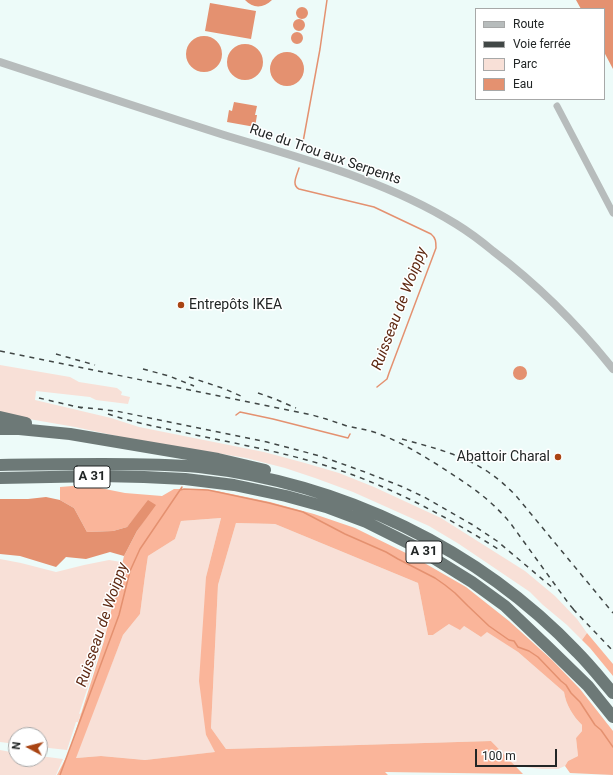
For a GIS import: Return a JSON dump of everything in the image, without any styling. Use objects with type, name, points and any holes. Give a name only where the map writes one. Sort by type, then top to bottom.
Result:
[{"type":"highway","points":[[0,417],[70,434]]},
{"type":"highway","points":[[0,429],[19,429],[70,434],[261,469],[311,483],[334,493],[350,503]]},
{"type":"highway","name":"A 31","points":[[0,465],[168,464],[199,467],[274,480],[350,503],[391,520],[418,534],[446,549],[489,576],[538,615],[576,651],[613,693]]},
{"type":"highway","name":"A 31","points":[[0,478],[107,476],[185,479],[234,485],[286,496],[326,507],[366,522],[414,546],[472,582],[505,606],[588,686],[613,717]]},
{"type":"street","name":"Rue du Trou aux Serpents","points":[[0,62],[345,173],[385,188],[420,204],[457,225],[523,274],[570,320],[613,368]]},
{"type":"street","points":[[557,106],[613,213]]},
{"type":"green space","points":[[0,365],[70,377],[79,382],[117,388],[122,392],[121,395],[130,397],[128,404],[96,400],[90,397],[36,391],[35,400],[111,418],[139,427],[264,452],[339,473],[374,487],[441,518],[525,571],[555,596],[577,619],[587,633],[582,640],[530,592],[459,544],[429,526],[353,492],[285,468],[246,458],[126,438],[0,412]]},
{"type":"green space","points":[[221,518],[206,577],[206,735],[216,752],[145,760],[101,756],[75,758],[123,635],[140,614],[148,556],[175,539],[181,521]]},
{"type":"green space","points":[[236,523],[275,524],[418,583],[428,635],[433,635],[449,624],[464,626],[481,637],[487,631],[518,652],[564,692],[570,710],[582,725],[582,731],[576,738],[578,756],[568,761],[565,766],[558,769],[542,769],[515,766],[491,741],[226,749],[211,728],[218,585]]},
{"type":"green space","points":[[0,559],[56,572],[109,560],[121,562],[105,635],[79,714],[81,713],[78,722],[76,722],[67,750],[48,748],[48,727],[8,727],[8,743],[0,742]]},
{"type":"green space","points":[[0,750],[8,752],[8,767],[48,767],[48,757],[63,759],[56,775],[0,775]]},
{"type":"shaded area","points":[[85,485],[125,493],[162,496],[174,489],[217,491],[270,502],[314,514],[355,528],[414,557],[466,587],[509,621],[552,660],[580,689],[613,731],[613,775],[570,773],[565,766],[568,761],[578,756],[576,738],[582,731],[582,725],[570,710],[564,692],[518,652],[487,632],[481,637],[464,626],[460,630],[449,624],[433,635],[428,635],[418,583],[275,524],[236,523],[218,585],[211,728],[226,749],[491,741],[523,774],[385,772],[388,775],[57,775],[69,752],[104,641],[124,556],[145,519],[137,515],[127,527],[113,531],[87,532],[74,508],[60,500],[60,487]],"holes":[[[221,518],[206,577],[199,681],[206,735],[215,752],[145,760],[101,756],[76,758],[123,635],[140,614],[148,556],[175,539],[181,521]]]},
{"type":"shaded area","points":[[587,633],[613,664],[613,676],[582,640]]},
{"type":"water","points":[[245,0],[272,0],[266,5],[255,6],[251,5]]},
{"type":"water","points":[[576,0],[613,0],[613,69],[605,54],[605,8],[580,8]]},
{"type":"water","points":[[210,3],[256,11],[251,39],[205,31]]},
{"type":"water","points":[[302,7],[306,9],[308,13],[306,17],[302,19],[298,17],[296,13],[298,9]]},
{"type":"water","points":[[299,19],[303,21],[305,25],[303,29],[299,31],[295,29],[293,25],[295,21]]},
{"type":"water","points":[[297,32],[301,34],[303,38],[301,42],[297,44],[293,42],[291,38],[293,34]]},
{"type":"water","points":[[204,36],[217,41],[222,54],[217,67],[204,72],[191,67],[186,54],[191,41]]},
{"type":"water","points":[[245,44],[258,49],[263,62],[258,75],[245,80],[232,75],[227,62],[232,49]]},
{"type":"water","points":[[290,52],[297,54],[302,59],[304,69],[302,79],[297,84],[284,86],[277,84],[272,79],[270,66],[272,59],[277,54]]},
{"type":"water","points":[[234,102],[257,106],[255,127],[227,122],[229,110],[232,111]]},
{"type":"water","points":[[520,366],[525,368],[527,373],[525,378],[520,380],[515,378],[513,373],[515,368]]},
{"type":"water","points":[[46,497],[60,500],[74,508],[87,532],[113,531],[127,527],[148,500],[156,505],[137,531],[124,556],[110,552],[86,559],[66,557],[56,567],[20,556],[0,554],[0,499],[28,499]]},
{"type":"waterway","name":"Ruisseau de Woippy","points":[[301,151],[320,49],[327,0]]},
{"type":"waterway","name":"Ruisseau de Woippy","points":[[299,168],[295,182],[295,185],[299,189],[374,207],[431,234],[434,237],[436,248],[387,379],[377,387]]},
{"type":"waterway","name":"Ruisseau de Woippy","points":[[236,415],[240,412],[348,438],[350,434]]},
{"type":"waterway","points":[[182,487],[180,490],[208,490],[303,512],[345,534],[386,552],[435,578],[455,593],[489,626],[509,640],[514,641],[518,647],[529,651],[538,657],[566,685],[613,747]]},
{"type":"waterway","name":"Ruisseau de Woippy","points":[[60,775],[119,615],[130,571],[140,549],[180,490]]},
{"type":"railway","points":[[0,351],[312,415],[347,426],[374,432],[389,438],[438,465],[486,498],[511,524],[576,612]]},
{"type":"railway","points":[[56,354],[95,365]]},
{"type":"railway","points":[[143,369],[169,376],[194,386]]},
{"type":"railway","points":[[189,377],[225,389],[243,397]]},
{"type":"railway","points":[[258,393],[296,408]]},
{"type":"railway","points":[[39,398],[82,408]]},
{"type":"railway","points":[[78,407],[116,411],[267,442],[320,456],[365,472],[424,497],[473,525],[497,541],[554,589]]},
{"type":"railway","points":[[108,414],[145,424],[273,451],[329,467],[404,496],[428,508],[498,549]]},
{"type":"railway","points":[[402,439],[435,448],[464,459],[491,474],[504,484],[517,497],[613,613]]},
{"type":"railway","points":[[573,609],[613,651]]},
{"type":"place","name":"Entrepôts IKEA","points":[[181,305]]},
{"type":"place","name":"Abattoir Charal","points":[[558,457]]}]
